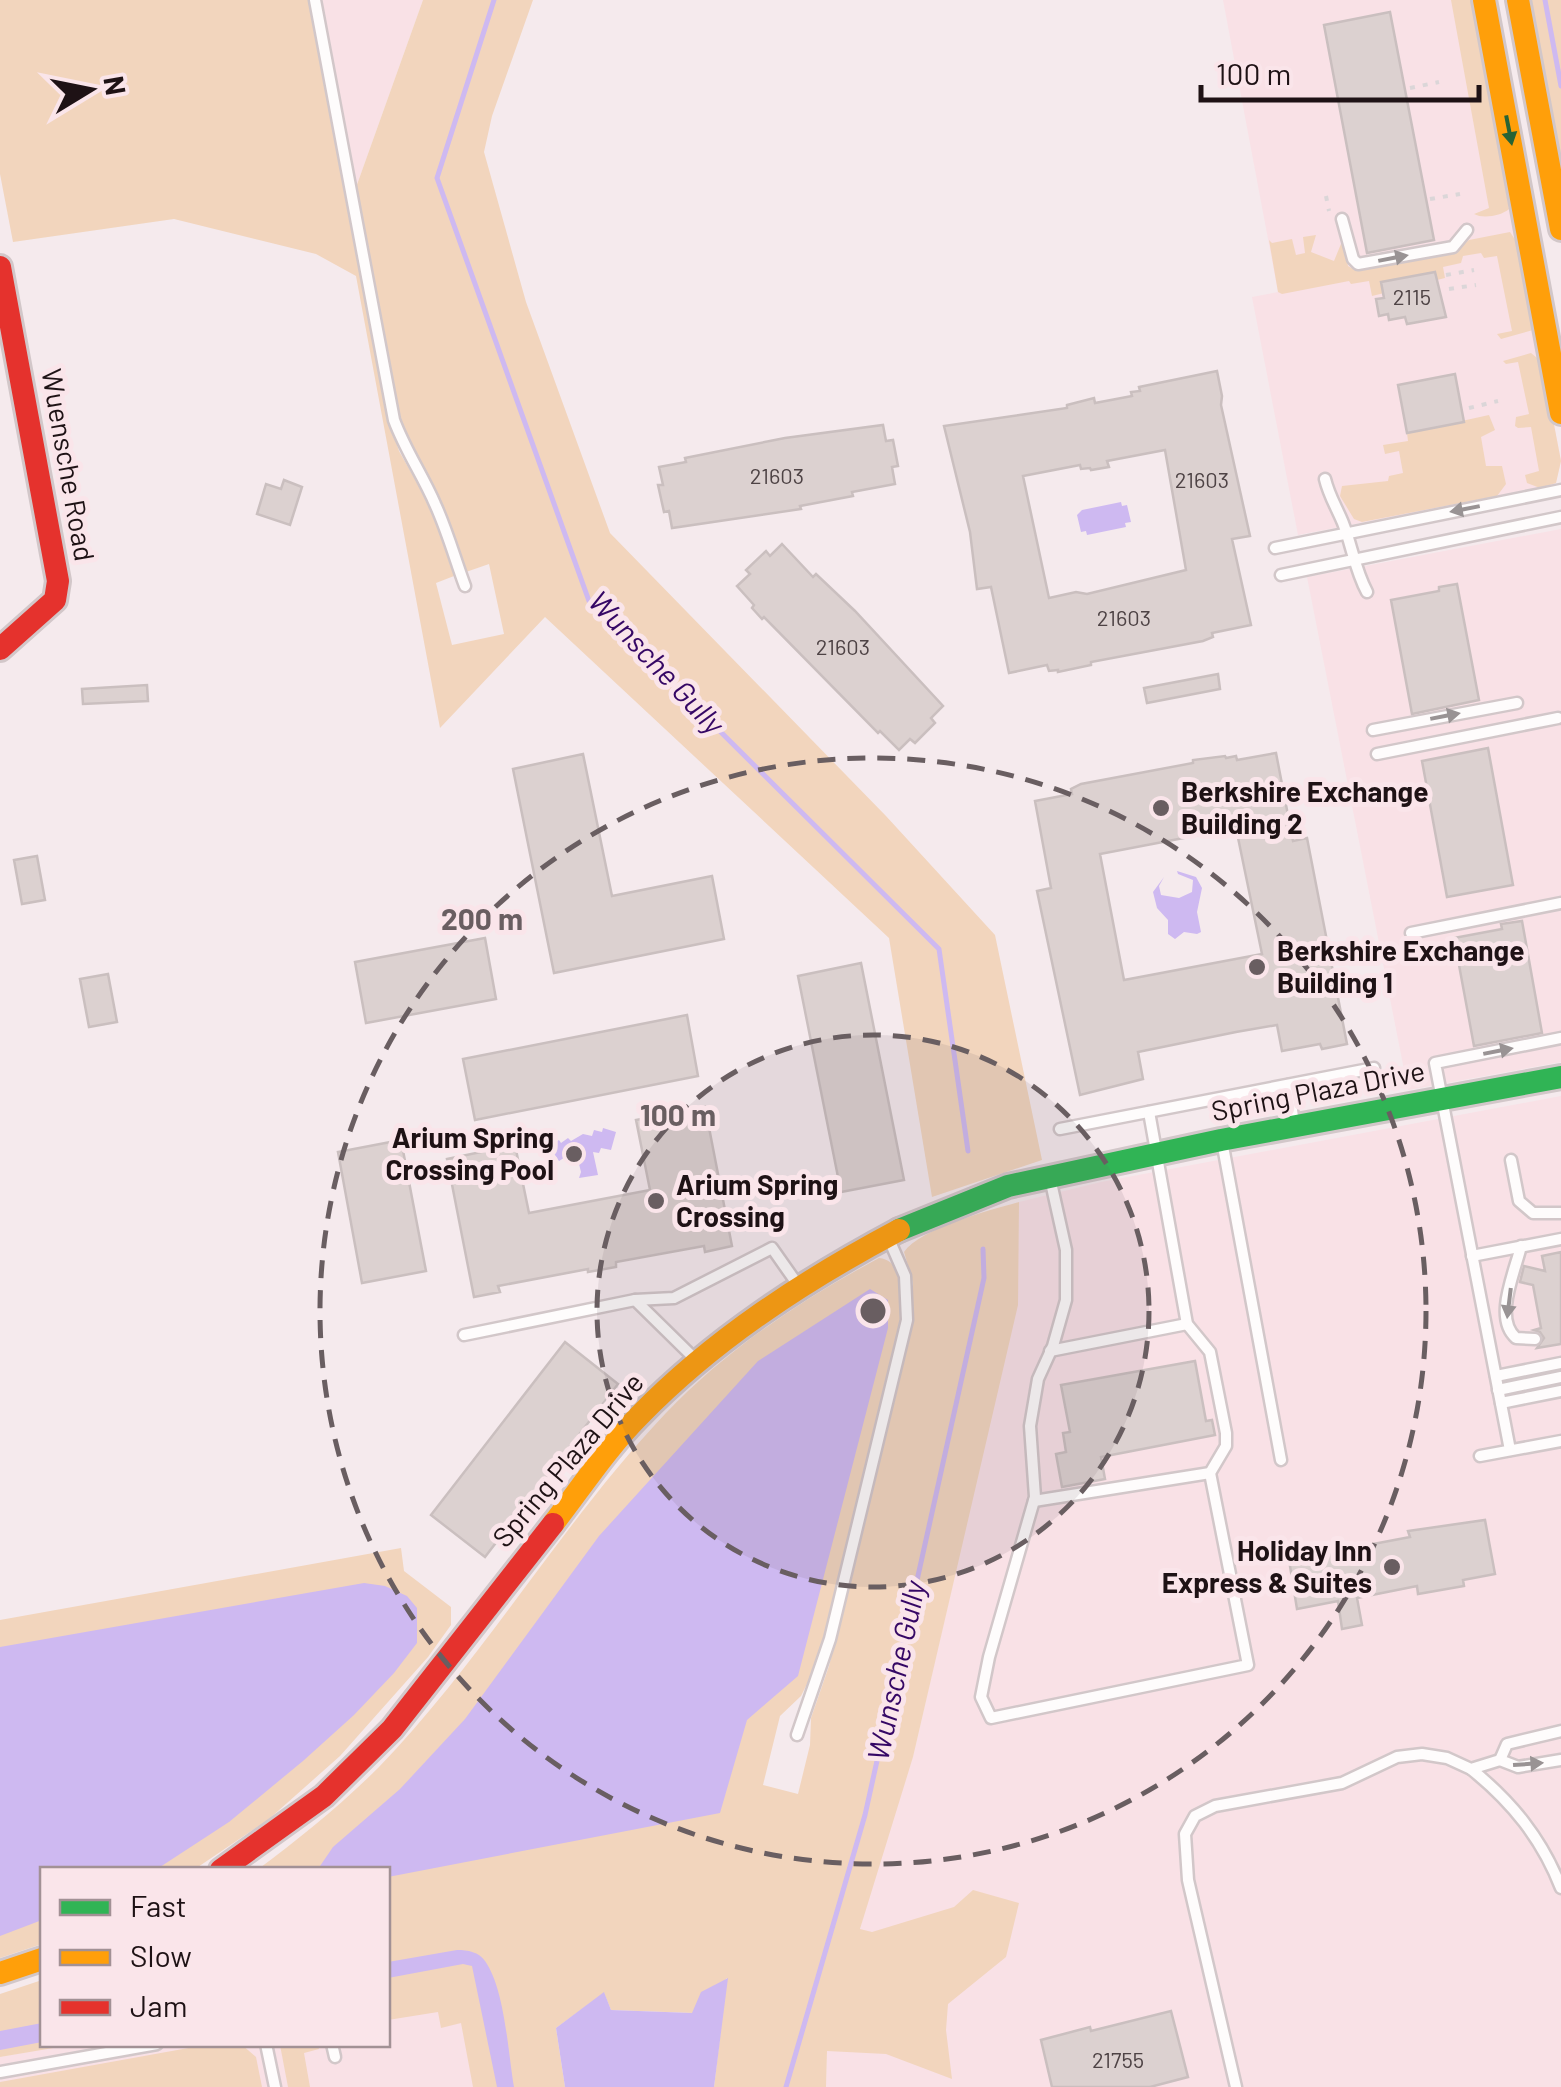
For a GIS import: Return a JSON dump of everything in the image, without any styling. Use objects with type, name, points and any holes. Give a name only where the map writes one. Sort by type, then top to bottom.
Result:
[{"type":"street","points":[[1484,0],[1561,413]]},
{"type":"street","points":[[1518,0],[1560,221]]},
{"type":"street","name":"Wuensche Road","points":[[0,267],[58,582],[55,600],[0,649]]},
{"type":"street","name":"Spring Plaza Drive","points":[[225,1867],[324,1796],[392,1729],[608,1450],[645,1408],[697,1361],[798,1286],[888,1236],[1008,1186],[1221,1140],[1561,1077]]},
{"type":"street","points":[[0,1973],[40,1960]]},
{"type":"lane","points":[[315,0],[394,420],[409,459],[438,510],[465,586]]},
{"type":"lane","points":[[1337,220],[1358,264],[1453,247],[1467,230]]},
{"type":"lane","points":[[1325,479],[1367,592]]},
{"type":"lane","points":[[1276,548],[1561,490]]},
{"type":"lane","points":[[1281,575],[1561,517]]},
{"type":"lane","points":[[1373,730],[1518,702]]},
{"type":"lane","points":[[1378,754],[1558,718]]},
{"type":"lane","points":[[1410,933],[1561,903]]},
{"type":"lane","points":[[1510,1450],[1435,1064],[1561,1038]]},
{"type":"lane","points":[[1060,1129],[1374,1068]]},
{"type":"lane","points":[[1288,1085],[1294,1126]]},
{"type":"lane","points":[[1050,1177],[1066,1250],[1066,1300],[1038,1379],[1030,1426],[1034,1501],[1002,1605],[985,1680],[982,1697],[991,1718],[1248,1666],[1210,1473],[1226,1446],[1226,1433],[1210,1352],[1187,1324],[1149,1112]]},
{"type":"lane","points":[[1221,1140],[1281,1460]]},
{"type":"lane","points":[[1511,1160],[1518,1201],[1534,1213],[1561,1213]]},
{"type":"lane","points":[[797,1735],[830,1639],[906,1320],[905,1276],[888,1236]]},
{"type":"lane","points":[[1472,1256],[1561,1239]]},
{"type":"lane","points":[[1521,1246],[1506,1309],[1509,1332],[1516,1338],[1536,1339]]},
{"type":"lane","points":[[464,1334],[635,1300],[674,1298],[772,1248],[798,1286]]},
{"type":"lane","points":[[635,1300],[697,1361]]},
{"type":"lane","points":[[1050,1351],[1187,1324]]},
{"type":"lane","points":[[1496,1376],[1561,1364]]},
{"type":"lane","points":[[1498,1390],[1561,1377]]},
{"type":"lane","points":[[1501,1403],[1561,1392]]},
{"type":"lane","points":[[1480,1456],[1561,1441]]},
{"type":"lane","points":[[1034,1501],[1210,1473]]},
{"type":"lane","points":[[1500,1760],[1507,1744],[1561,1731]]},
{"type":"lane","points":[[1236,2087],[1188,1880],[1185,1834],[1195,1816],[1215,1806],[1342,1783],[1398,1757],[1422,1754],[1446,1758],[1471,1769],[1520,1813],[1552,1865],[1561,1888]]},
{"type":"lane","points":[[1471,1769],[1500,1760],[1518,1768],[1561,1760]]},
{"type":"lane","points":[[0,2072],[140,2047]]},
{"type":"lane","points":[[267,2047],[275,2087]]},
{"type":"lane","points":[[333,2047],[335,2057]]},
{"type":"path","points":[[1410,88],[1439,82]]},
{"type":"path","points":[[1430,199],[1460,194]]},
{"type":"path","points":[[1326,196],[1337,220]]},
{"type":"path","points":[[1446,275],[1474,270]]},
{"type":"path","points":[[1449,289],[1476,284]]},
{"type":"path","points":[[1469,408],[1498,401]]},
{"type":"shaded area","points":[[0,0],[310,0],[385,408],[399,451],[432,509],[454,576],[436,583],[452,645],[504,634],[489,564],[466,572],[439,497],[402,425],[354,193],[423,0],[533,0],[492,116],[484,152],[526,302],[610,533],[886,816],[995,935],[1042,1160],[932,1197],[889,938],[545,617],[440,728],[356,276],[316,254],[174,219],[13,242],[0,174]]},
{"type":"shaded area","points":[[304,0],[423,0],[345,218]]},
{"type":"shaded area","points":[[1223,0],[1474,0],[1561,461],[1556,483],[1298,535],[1252,297],[1278,292]]},
{"type":"shaded area","points":[[1451,0],[1474,0],[1509,209],[1492,216],[1474,214],[1489,208]]},
{"type":"shaded area","points":[[1529,0],[1561,0],[1561,174]]},
{"type":"shaded area","points":[[1510,232],[1520,247],[1533,330],[1501,339],[1497,334],[1512,331],[1497,256],[1463,256],[1461,263],[1443,267],[1445,278],[1372,296],[1369,281],[1282,294],[1278,292],[1269,240],[1272,243],[1292,239],[1296,255],[1305,253],[1303,237],[1316,235],[1311,252],[1334,261],[1343,239],[1348,266],[1355,270],[1454,251],[1469,240]]},
{"type":"shaded area","points":[[1531,353],[1542,362],[1561,461],[1556,483],[1540,488],[1527,483],[1525,475],[1539,471],[1531,427],[1515,426],[1516,417],[1529,414],[1518,362],[1503,361]]},
{"type":"shaded area","points":[[1489,415],[1495,430],[1481,437],[1486,466],[1502,466],[1506,484],[1497,496],[1362,522],[1354,519],[1340,496],[1342,486],[1388,481],[1389,476],[1403,473],[1399,451],[1385,454],[1383,445],[1408,441],[1407,433]]},
{"type":"shaded area","points":[[1121,502],[1122,506],[1127,505],[1131,522],[1125,523],[1126,527],[1087,535],[1086,531],[1081,532],[1077,515],[1082,510]]},
{"type":"shaded area","points":[[1561,529],[1561,1062],[1408,1090],[1307,577]]},
{"type":"shaded area","points":[[1177,871],[1196,877],[1202,888],[1197,912],[1201,932],[1184,932],[1175,939],[1168,934],[1168,920],[1157,908],[1153,892],[1164,877],[1159,886],[1161,895],[1179,898],[1192,892],[1193,880]]},
{"type":"shaded area","points":[[1561,1096],[1561,2087],[826,2087],[827,2051],[880,1856],[913,1757],[1017,1305],[1019,1202],[1101,1182]]},
{"type":"shaded area","name":"Arium Spring Crossing Pool","points":[[603,1128],[616,1132],[611,1150],[601,1148],[599,1153],[593,1152],[598,1175],[579,1178],[577,1156],[559,1161],[549,1146],[583,1134],[592,1136],[594,1130],[602,1132]]},
{"type":"shaded area","points":[[1019,1202],[1018,1305],[913,1757],[860,1929],[872,1932],[954,1907],[973,1890],[1019,1903],[1006,1957],[948,2004],[946,2030],[952,2079],[886,2054],[827,2051],[826,2087],[714,2087],[727,1978],[693,2013],[611,2010],[604,1993],[556,2028],[565,2087],[473,2087],[461,2023],[441,2028],[438,2012],[390,2020],[390,1867],[261,1867],[350,1795],[417,1725],[591,1500],[689,1390],[766,1327],[879,1258],[894,1266],[898,1274],[900,1324],[817,1664],[801,1696],[780,1716],[763,1785],[798,1794],[810,1745],[811,1718],[829,1666],[911,1328],[913,1283],[904,1252],[925,1235]]},
{"type":"shaded area","points":[[870,1289],[888,1300],[888,1328],[798,1676],[747,1720],[720,1813],[390,1877],[390,1867],[319,1867],[333,1847],[400,1789],[465,1719],[599,1536],[758,1361]]},
{"type":"shaded area","points":[[401,1548],[404,1571],[451,1607],[451,1625],[428,1657],[340,1756],[269,1819],[198,1867],[40,1867],[40,1945],[0,1958],[0,1620]]},
{"type":"shaded area","points":[[364,1583],[385,1586],[407,1596],[417,1608],[417,1643],[394,1673],[354,1715],[229,1822],[160,1867],[40,1867],[40,1921],[0,1936],[0,1647]]},
{"type":"shaded area","points":[[457,1950],[480,1955],[497,1988],[514,2087],[497,2087],[472,1966],[463,1964],[390,1978],[390,1962]]},
{"type":"shaded area","points":[[468,1973],[487,2087],[0,2087],[0,2057],[55,2047],[390,2047],[390,1988]]},
{"type":"shaded area","points":[[728,1978],[714,2087],[565,2087],[556,2028],[604,1992],[611,2010],[692,2013],[701,1992]]},
{"type":"shaded area","points":[[40,1981],[40,2047],[59,2047],[0,2057],[0,1994]]},
{"type":"shaded area","points":[[40,2023],[40,2042],[0,2050],[0,2031]]},
{"type":"shaded area","points":[[194,2047],[244,2047],[256,2057],[262,2087],[0,2087],[0,2082]]},
{"type":"shaded area","points":[[280,2047],[318,2047],[304,2053],[310,2087],[288,2087]]},
{"type":"building","points":[[1390,12],[1434,240],[1367,253],[1324,25]]},
{"type":"building","points":[[1435,272],[1446,317],[1407,324],[1405,317],[1389,320],[1388,314],[1379,316],[1376,299],[1384,298],[1381,282]]},
{"type":"building","points":[[1217,371],[1250,536],[1232,539],[1251,625],[1212,633],[1213,637],[1203,641],[1058,672],[1049,671],[1047,665],[1009,673],[991,587],[977,589],[970,532],[944,426],[1067,408],[1094,398],[1095,403],[1132,396],[1131,392],[1140,391],[1139,387]],"holes":[[[1165,450],[1186,570],[1087,594],[1076,592],[1049,598],[1023,476],[1080,465],[1081,469],[1091,470],[1109,467],[1107,461]]]},
{"type":"building","points":[[1455,374],[1464,422],[1407,433],[1398,385]]},
{"type":"building","points":[[883,425],[886,441],[893,440],[898,466],[892,467],[895,484],[852,492],[853,496],[800,506],[801,509],[672,528],[669,511],[664,512],[659,467],[785,438]]},
{"type":"building","points":[[284,480],[302,487],[290,525],[257,514],[266,484],[281,489]]},
{"type":"building","points":[[782,544],[813,577],[816,574],[855,611],[943,706],[931,718],[935,723],[915,743],[910,739],[899,750],[878,733],[762,619],[737,586],[750,574],[746,570],[766,551],[770,556]]},
{"type":"building","points":[[1457,584],[1479,700],[1412,714],[1391,600]]},
{"type":"building","points":[[1218,674],[1220,689],[1147,703],[1144,688]]},
{"type":"building","points":[[147,685],[148,701],[83,704],[82,689]]},
{"type":"building","points":[[1488,748],[1513,885],[1447,897],[1422,761]]},
{"type":"building","name":"Berkshire Exchange Building 1","points":[[1276,753],[1293,841],[1307,838],[1347,1044],[1282,1051],[1277,1025],[1236,1032],[1138,1052],[1143,1079],[1080,1095],[1037,891],[1051,888],[1035,801],[1072,794],[1071,789],[1081,784],[1193,760],[1236,756],[1237,760]],"holes":[[[1236,828],[1262,954],[1124,980],[1100,854]]]},
{"type":"building","points":[[583,754],[612,896],[712,876],[724,939],[554,973],[513,769]]},
{"type":"building","points":[[37,856],[45,900],[22,904],[14,860]]},
{"type":"building","points":[[1522,921],[1542,1033],[1474,1046],[1454,938]]},
{"type":"building","points":[[485,938],[496,999],[366,1023],[355,962]]},
{"type":"building","points":[[861,963],[904,1180],[841,1192],[798,976]]},
{"type":"building","points":[[108,974],[117,1022],[89,1027],[80,979]]},
{"type":"building","points":[[687,1015],[698,1076],[475,1120],[463,1059]]},
{"type":"building","name":"Arium Spring Crossing","points":[[705,1107],[732,1246],[705,1252],[704,1246],[616,1262],[616,1267],[498,1286],[500,1292],[474,1297],[447,1159],[515,1145],[529,1213],[650,1190],[636,1120]]},
{"type":"building","points":[[401,1140],[426,1271],[362,1283],[338,1152]]},
{"type":"building","points":[[1561,1252],[1561,1344],[1537,1348],[1544,1338],[1534,1330],[1541,1328],[1533,1285],[1520,1282],[1524,1266],[1545,1271],[1542,1256]]},
{"type":"building","points":[[565,1342],[618,1384],[485,1557],[431,1515]]},
{"type":"building","points":[[1195,1361],[1206,1421],[1212,1420],[1215,1435],[1101,1457],[1105,1479],[1062,1487],[1056,1454],[1066,1452],[1063,1433],[1070,1432],[1061,1385]]},
{"type":"building","name":"Holiday Inn Express & Suites","points":[[1485,1520],[1495,1574],[1463,1580],[1464,1586],[1418,1594],[1417,1586],[1357,1598],[1362,1625],[1342,1629],[1338,1601],[1297,1609],[1289,1560],[1410,1537],[1408,1531]]},
{"type":"building","points":[[1171,2011],[1188,2077],[1150,2087],[1052,2087],[1041,2040]]},
{"type":"waterway","name":"Wunsche Gully","points":[[494,0],[437,178],[589,601],[939,949],[968,1151]]},
{"type":"waterway","points":[[1545,0],[1561,86]]},
{"type":"waterway","name":"Wunsche Gully","points":[[786,2087],[865,1815],[984,1278],[983,1249]]},
{"type":"traffic: fast","points":[[899,1230],[1008,1186],[1221,1140],[1561,1077]]},
{"type":"traffic: slow","points":[[1484,0],[1561,413]]},
{"type":"traffic: slow","points":[[1518,0],[1561,229]]},
{"type":"traffic: slow","points":[[553,1524],[627,1428],[698,1361],[795,1291],[899,1230]]},
{"type":"traffic: slow","points":[[0,1973],[40,1960]]},
{"type":"traffic: jam","points":[[0,267],[58,581],[55,600],[0,649]]},
{"type":"traffic: jam","points":[[225,1867],[324,1796],[392,1729],[553,1524]]},
{"type":"place","name":"Berkshire Exchange Building 2","points":[[1161,808]]},
{"type":"place","name":"Berkshire Exchange Building 1","points":[[1257,967]]},
{"type":"place","name":"Arium Spring Crossing Pool","points":[[574,1154]]},
{"type":"place","name":"Arium Spring Crossing","points":[[656,1201]]},
{"type":"place","name":"Holiday Inn Express & Suites","points":[[1392,1567]]}]
